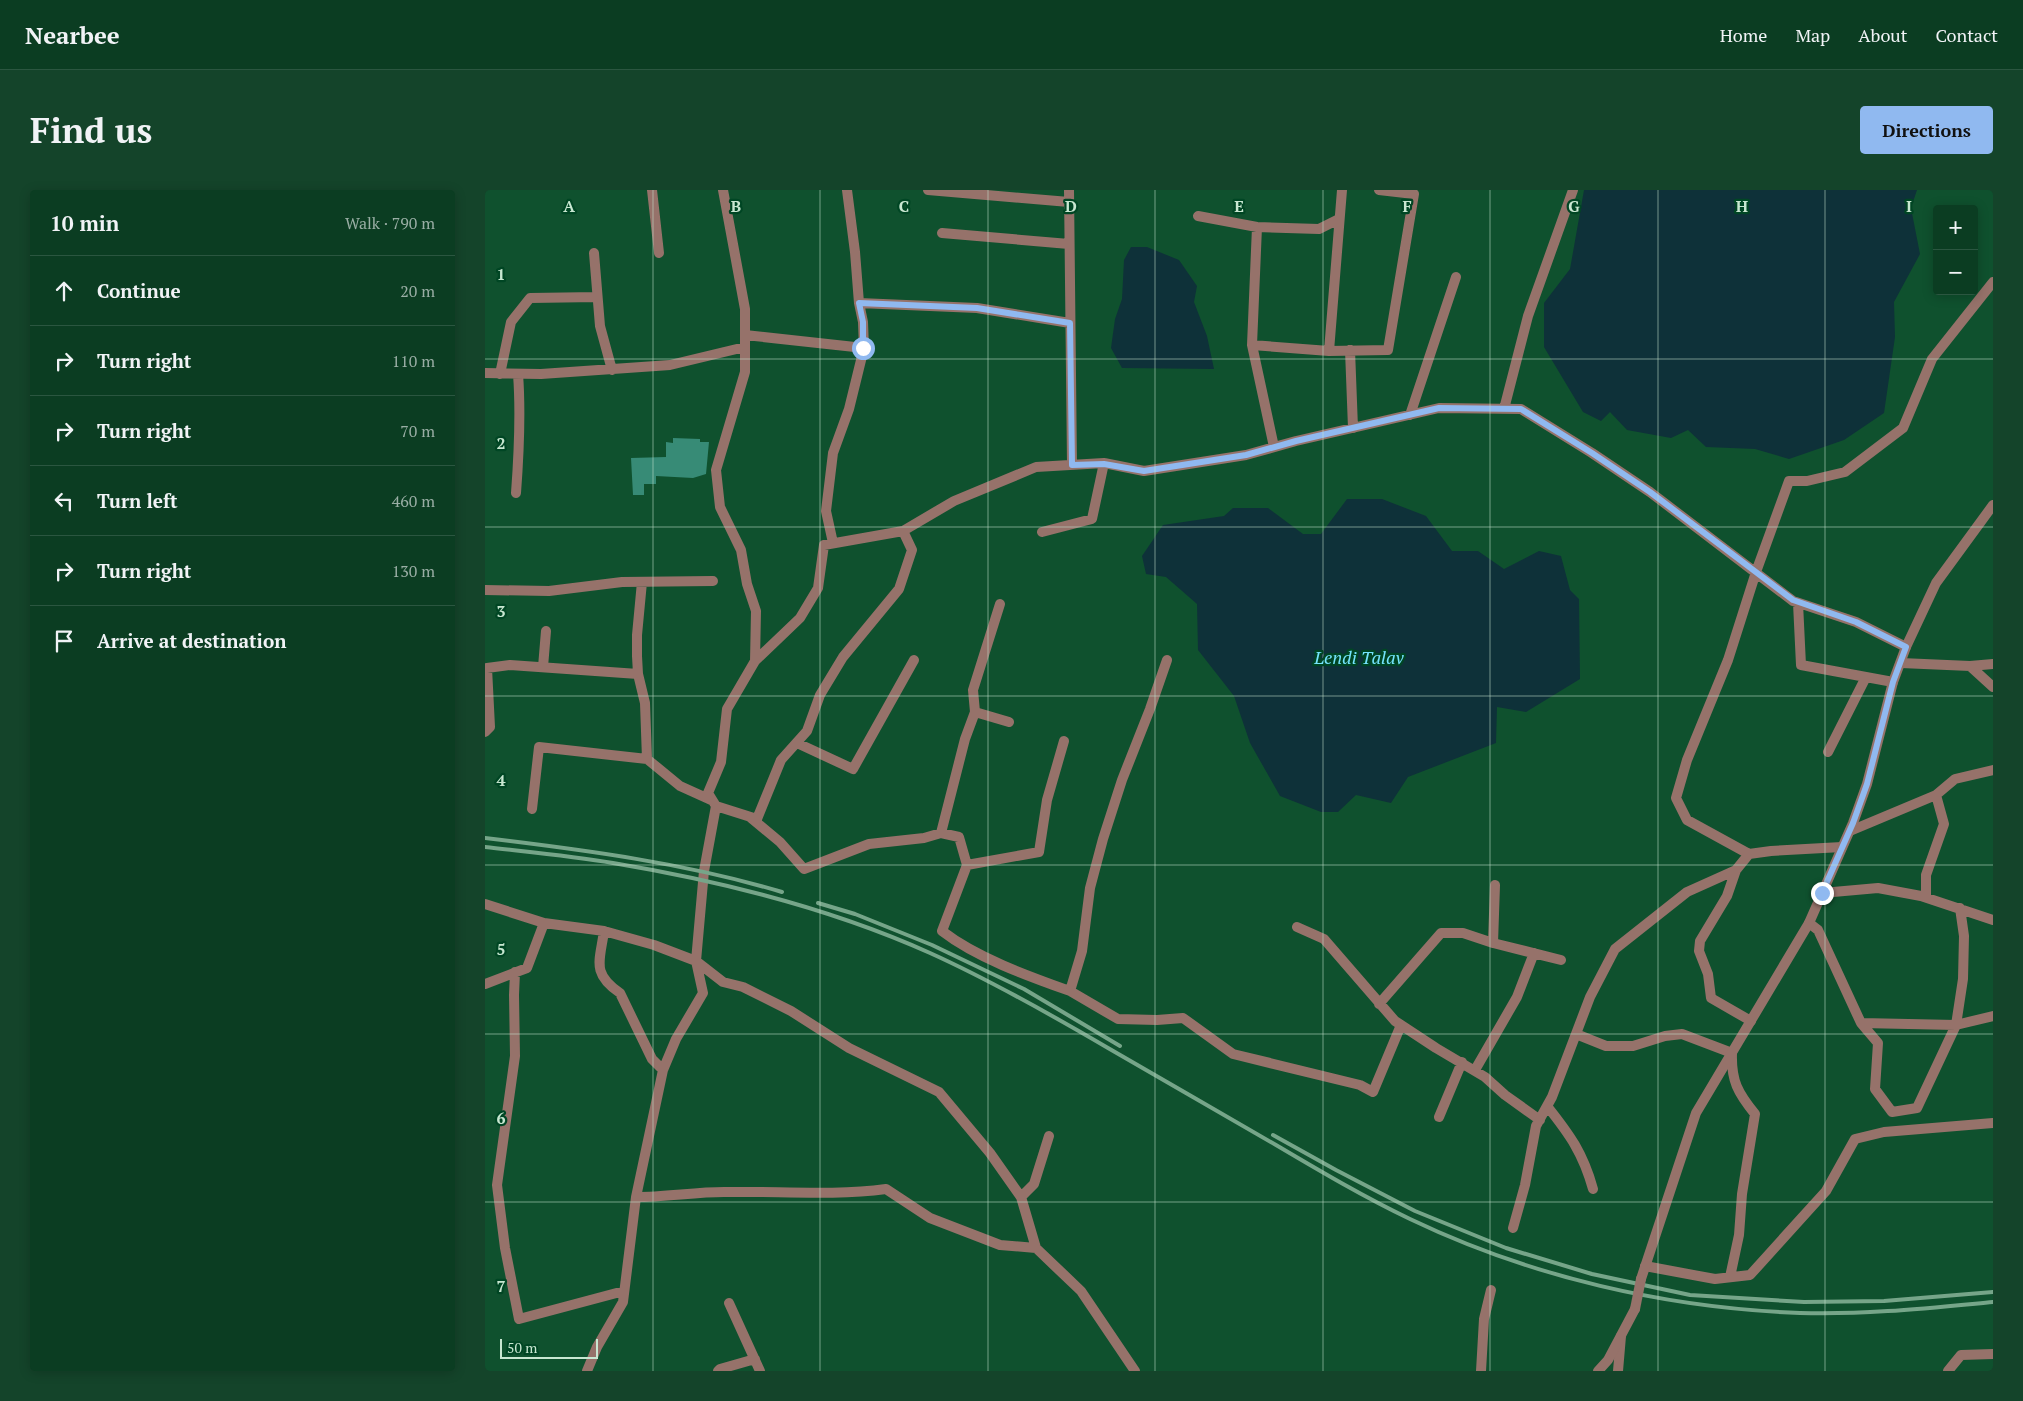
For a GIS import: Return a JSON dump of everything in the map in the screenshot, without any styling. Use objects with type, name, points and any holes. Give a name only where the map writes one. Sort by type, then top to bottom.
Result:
[{"type":"street","points":[[652,190],[659,253]]},
{"type":"street","points":[[723,190],[745,309],[745,372],[716,470],[720,507],[741,550],[747,584],[755,611],[755,661]]},
{"type":"street","points":[[833,543],[826,512],[833,453],[849,409],[863,348],[863,322],[859,303],[847,190]]},
{"type":"street","points":[[928,190],[1069,202]]},
{"type":"street","points":[[1069,190],[1072,465]]},
{"type":"street","points":[[1329,351],[1341,190]]},
{"type":"street","points":[[1252,345],[1329,351],[1388,350],[1414,194],[1379,190]]},
{"type":"street","points":[[1504,409],[1528,316],[1573,190]]},
{"type":"street","points":[[1198,216],[1257,227],[1319,230],[1339,219]]},
{"type":"street","points":[[1257,227],[1252,345],[1274,447]]},
{"type":"street","points":[[942,233],[1069,244]]},
{"type":"street","points":[[594,253],[600,326],[612,370]]},
{"type":"street","points":[[1410,415],[1456,277]]},
{"type":"street","points":[[1842,847],[1749,854],[1687,820],[1676,798],[1687,760],[1728,660],[1756,572],[1789,481],[1807,481],[1845,472],[1903,428],[1932,358],[1993,282]]},
{"type":"street","points":[[500,374],[511,322],[530,298],[597,297]]},
{"type":"street","points":[[859,303],[977,308],[1070,323]]},
{"type":"street","points":[[745,335],[863,348]]},
{"type":"street","points":[[485,373],[518,374],[612,370],[670,365],[745,347]]},
{"type":"street","points":[[1350,350],[1353,428]]},
{"type":"street","points":[[516,493],[519,458],[518,374]]},
{"type":"street","points":[[587,1371],[597,1347],[623,1302],[636,1197],[663,1070],[677,1039],[703,993],[696,961],[703,871],[713,803],[709,794],[721,762],[727,709],[755,661],[800,618],[818,588],[824,545],[903,531],[954,501],[1035,467],[1104,464],[1144,471],[1246,455],[1439,408],[1521,409],[1650,492],[1793,600],[1856,622],[1906,647]]},
{"type":"street","points":[[1042,532],[1092,519],[1104,464]]},
{"type":"street","points":[[1598,1371],[1608,1360],[1635,1309],[1645,1266],[1696,1113],[1809,923],[1849,831],[1867,784],[1893,682],[1906,647],[1936,583],[1993,505]]},
{"type":"street","points":[[532,809],[539,746],[647,759],[679,786],[713,803],[757,819],[781,760],[807,731],[820,695],[843,657],[899,590],[912,550],[903,531]]},
{"type":"street","points":[[485,590],[549,591],[622,582],[713,581]]},
{"type":"street","points":[[642,582],[637,635],[637,674],[645,703],[647,759]]},
{"type":"street","points":[[1798,602],[1801,665],[1893,682]]},
{"type":"street","points":[[941,833],[965,738],[975,712],[973,690],[1000,604]]},
{"type":"street","points":[[543,667],[546,631]]},
{"type":"street","points":[[797,743],[853,769],[914,660]]},
{"type":"street","points":[[1070,991],[1082,951],[1090,888],[1103,839],[1122,780],[1167,660]]},
{"type":"street","points":[[1901,663],[1970,666],[1993,664]]},
{"type":"street","points":[[485,732],[490,727],[487,668],[510,665],[637,674]]},
{"type":"street","points":[[1970,666],[1993,687]]},
{"type":"street","points":[[1828,752],[1866,677]]},
{"type":"street","points":[[975,712],[1009,722]]},
{"type":"street","points":[[967,865],[1039,852],[1047,800],[1065,741]]},
{"type":"street","points":[[1849,831],[1936,795],[1955,779],[1993,770]]},
{"type":"street","points":[[1926,897],[1926,875],[1944,824],[1936,795]]},
{"type":"street","points":[[751,818],[780,842],[804,869],[869,844],[924,838],[941,833],[959,836],[967,865],[942,931],[955,941],[1025,975],[1070,991],[1118,1019],[1157,1020],[1183,1018],[1233,1054],[1360,1085],[1373,1092],[1401,1025]]},
{"type":"street","points":[[1749,854],[1736,870],[1727,896],[1700,941],[1699,951],[1708,974],[1711,998],[1751,1021]]},
{"type":"street","points":[[1513,1228],[1525,1185],[1536,1126],[1547,1106],[1590,997],[1615,949],[1687,892],[1736,870]]},
{"type":"street","points":[[1493,942],[1495,885]]},
{"type":"street","points":[[1822,893],[1879,888],[1926,897],[1993,920]]},
{"type":"street","points":[[485,904],[544,922],[604,931],[654,945],[696,961],[723,982],[743,988],[791,1011],[849,1048],[939,1092],[990,1153],[1021,1197],[1035,1248],[1081,1291],[1135,1371]]},
{"type":"street","points":[[1809,923],[1817,930],[1861,1023],[1878,1043],[1875,1089],[1892,1112],[1917,1108],[1956,1025],[1963,979],[1965,936],[1960,908]]},
{"type":"street","points":[[485,984],[527,968],[544,922]]},
{"type":"street","points":[[1297,927],[1324,939],[1361,980],[1379,1004],[1401,1025],[1475,1070],[1540,1120]]},
{"type":"street","points":[[604,931],[599,966],[601,977],[620,993],[652,1059],[663,1070]]},
{"type":"street","points":[[1379,1004],[1441,933],[1463,933],[1561,960]]},
{"type":"street","points":[[1475,1070],[1517,997],[1534,952]]},
{"type":"street","points":[[515,972],[515,1056],[497,1185],[505,1248],[519,1319],[625,1291]]},
{"type":"street","points":[[1861,1023],[1956,1025],[1993,1016]]},
{"type":"street","points":[[1576,1034],[1606,1046],[1633,1046],[1665,1036],[1682,1034],[1731,1053]]},
{"type":"street","points":[[1731,1053],[1731,1071],[1738,1092],[1755,1114],[1742,1194],[1739,1235],[1731,1277]]},
{"type":"street","points":[[1439,1117],[1462,1062]]},
{"type":"street","points":[[1547,1106],[1573,1140],[1586,1166],[1593,1189]]},
{"type":"street","points":[[1645,1266],[1715,1279],[1750,1275],[1767,1259],[1826,1191],[1855,1139],[1884,1132],[1993,1123]]},
{"type":"street","points":[[1021,1197],[1034,1184],[1049,1136]]},
{"type":"street","points":[[636,1197],[700,1192],[855,1193],[885,1189],[930,1218],[965,1232],[1001,1244],[1035,1248]]},
{"type":"street","points":[[1481,1371],[1484,1319],[1491,1290]]},
{"type":"street","points":[[729,1303],[760,1371]]},
{"type":"street","points":[[1618,1371],[1621,1335]]},
{"type":"street","points":[[1948,1371],[1961,1355],[1993,1354]]},
{"type":"street","points":[[718,1371],[755,1359]]},
{"type":"water","points":[[1584,190],[1917,190],[1911,208],[1920,254],[1894,302],[1895,337],[1884,413],[1844,440],[1789,459],[1755,449],[1706,447],[1688,430],[1671,438],[1627,430],[1610,412],[1601,421],[1583,412],[1544,347],[1544,303],[1570,269]]},
{"type":"water","points":[[1131,247],[1147,247],[1179,260],[1197,286],[1194,302],[1207,336],[1214,369],[1122,368],[1111,348],[1115,319],[1122,299],[1124,260]]},
{"type":"water","name":"Lendi Talav","points":[[1347,499],[1382,499],[1426,516],[1452,551],[1478,551],[1504,569],[1539,551],[1561,556],[1570,590],[1579,599],[1580,679],[1526,712],[1497,707],[1496,743],[1408,777],[1391,803],[1356,795],[1338,812],[1321,812],[1280,796],[1250,743],[1234,696],[1198,650],[1197,604],[1166,577],[1146,574],[1142,556],[1163,525],[1224,516],[1233,508],[1268,508],[1303,534],[1321,534]]},
{"type":"building","points":[[673,438],[700,439],[700,442],[709,442],[706,474],[693,478],[656,476],[656,484],[644,484],[644,495],[633,495],[631,458],[666,457],[666,442],[673,443]]},
{"type":"railway","points":[[485,838],[560,847],[672,865],[782,892]]},
{"type":"railway","points":[[485,847],[597,861],[694,878],[814,909],[892,937],[930,953],[1021,998],[1393,1211],[1456,1239],[1551,1273],[1600,1286],[1650,1296],[1750,1310],[1848,1313],[1993,1302]]},
{"type":"railway","points":[[818,903],[855,914],[932,945],[1024,989],[1120,1046]]},
{"type":"railway","points":[[1273,1135],[1415,1211],[1506,1248],[1592,1274],[1690,1295],[1804,1302],[1884,1301],[1993,1292]]},
{"type":"route","points":[[863,348],[863,322],[859,303],[977,308],[1070,323],[1072,465],[1104,464],[1144,471],[1246,455],[1296,441],[1439,408],[1521,409],[1650,492],[1793,600],[1856,622],[1906,647],[1893,682],[1867,784],[1853,823],[1822,893]]}]
